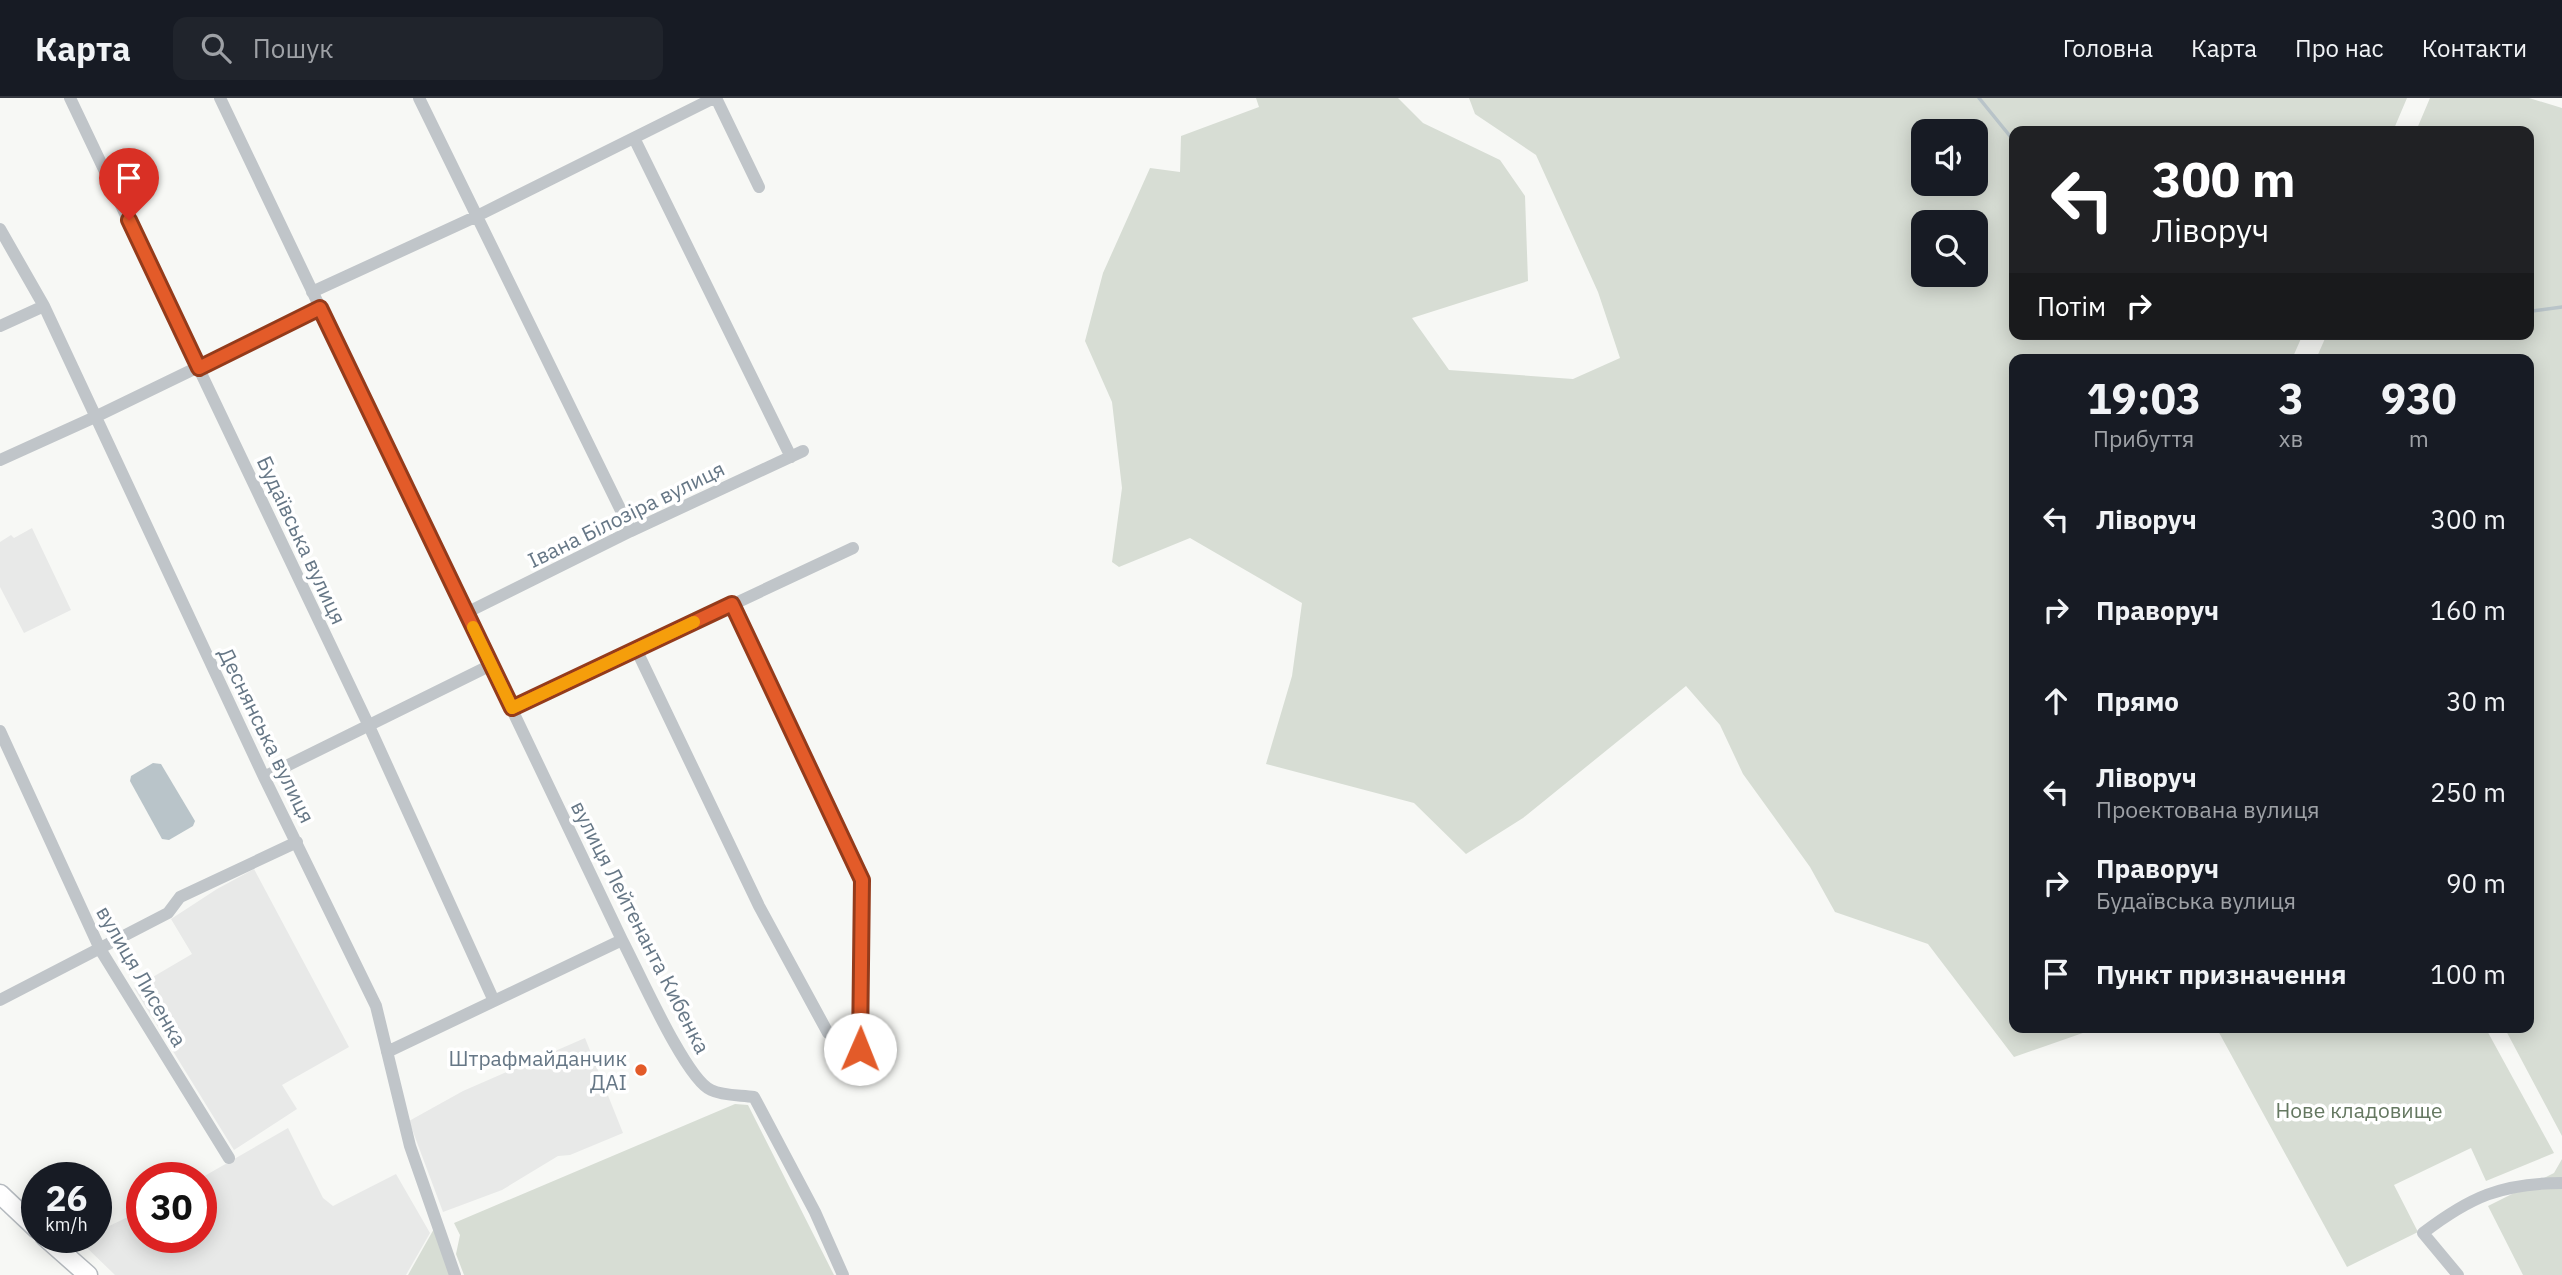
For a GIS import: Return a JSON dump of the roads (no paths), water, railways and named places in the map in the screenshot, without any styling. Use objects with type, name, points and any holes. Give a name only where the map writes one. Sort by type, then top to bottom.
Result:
[{"type":"street","name":"Будаївська вулиця","points":[[70,98],[369,726],[494,1001]]},
{"type":"street","points":[[220,98],[491,665],[264,777]]},
{"type":"street","points":[[419,98],[631,531]]},
{"type":"street","points":[[312,292],[475,217],[715,98],[759,187]]},
{"type":"street","name":"Івана Білозіра вулиця","points":[[466,613],[631,531],[797,454],[634,138]]},
{"type":"street","name":"Деснянська вулиця","points":[[0,229],[44,306],[264,777],[376,1006],[410,1146],[456,1275]]},
{"type":"street","points":[[0,326],[44,306]]},
{"type":"street","points":[[0,460],[199,368],[320,308]]},
{"type":"street","points":[[512,708],[853,548]]},
{"type":"street","points":[[732,604],[862,880],[860,1049]]},
{"type":"street","points":[[636,649],[760,906],[828,1033]]},
{"type":"street","name":"вулиця Лейтенанта Кибенка","points":[[491,665],[622,940],[682,1055],[709,1090],[754,1097],[815,1212],[844,1275]]},
{"type":"street","name":"вулиця Лисенка","points":[[0,731],[100,949],[229,1158]]},
{"type":"street","points":[[0,1000],[168,913],[180,897],[297,842]]},
{"type":"street","points":[[387,1052],[622,940]]},
{"type":"street","points":[[2458,1275],[2423,1233],[2468,1202],[2497,1191],[2527,1183],[2562,1183]]},
{"type":"street","points":[[0,1194],[21,1214]]},
{"type":"street","points":[[63,1253],[88,1275]]},
{"type":"waterway","points":[[1979,98],[2009,135]]},
{"type":"waterway","points":[[2534,311],[2562,307]]},
{"type":"place","name":"Штрафмайданчик ДАІ","points":[[641,1070]]},
{"type":"park label","name":"Нове кладовище","points":[[2359,1110]]}]
